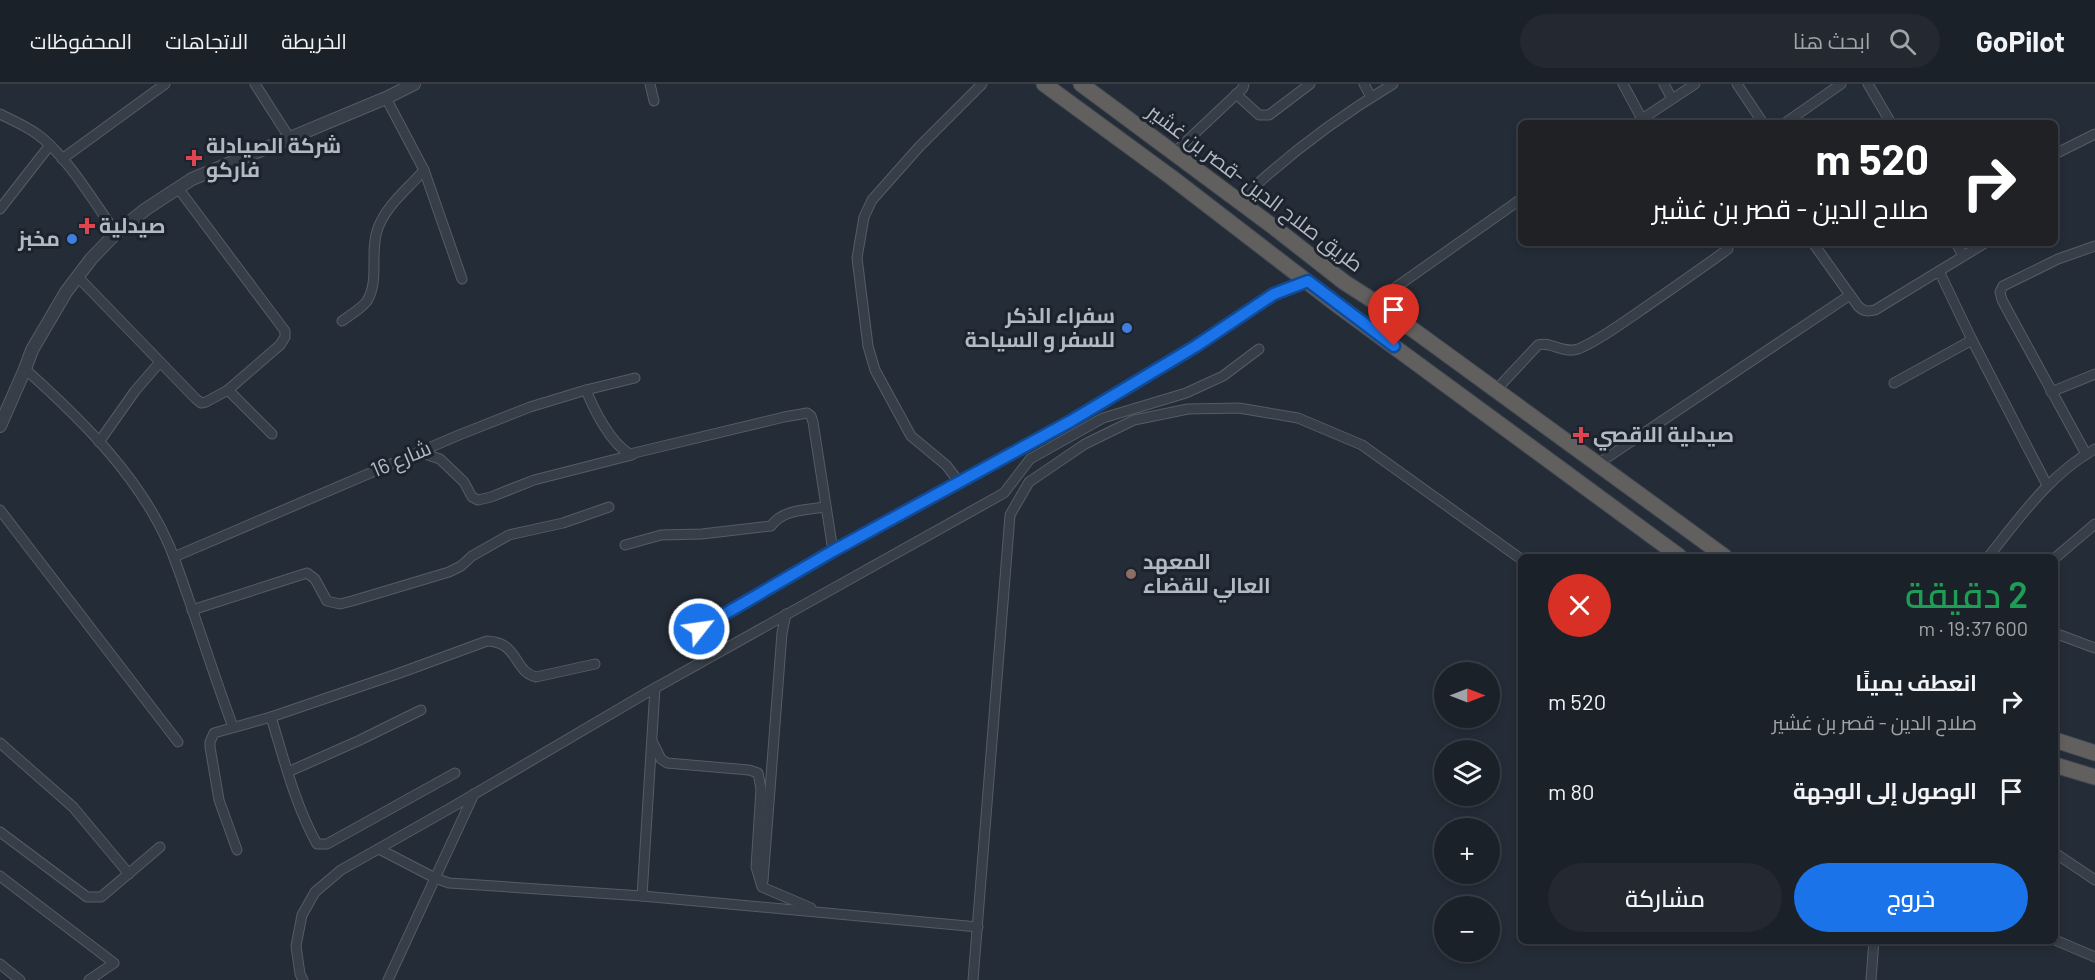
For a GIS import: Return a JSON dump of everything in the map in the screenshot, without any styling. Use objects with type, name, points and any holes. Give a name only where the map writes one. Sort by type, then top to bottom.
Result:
[{"type":"highway","points":[[1044,84],[1676,554]]},
{"type":"highway","name":"طريق صلاح الدين -قصر بن غشير","points":[[1081,84],[1344,282],[1721,554]]},
{"type":"highway","points":[[1303,278],[1312,269],[1309,255]]},
{"type":"highway","points":[[1356,318],[1352,302],[1356,298],[1372,300]]},
{"type":"highway","points":[[2058,741],[2095,753]]},
{"type":"highway","points":[[2058,766],[2095,777]]},
{"type":"street","points":[[62,159],[165,84]]},
{"type":"street","points":[[255,84],[289,137]]},
{"type":"street","points":[[0,426],[32,350],[77,276],[116,232],[192,178],[387,98],[414,84]]},
{"type":"street","points":[[650,84],[654,101]]},
{"type":"street","points":[[960,483],[946,465],[911,436],[875,370],[868,346],[857,258],[864,217],[872,200],[919,147],[982,84]]},
{"type":"street","points":[[1174,153],[1244,84]]},
{"type":"street","points":[[1236,94],[1263,116],[1269,115],[1310,84]]},
{"type":"street","points":[[1364,84],[1371,97]]},
{"type":"street","points":[[1239,201],[1266,175],[1323,130],[1393,84]]},
{"type":"street","points":[[1623,84],[1639,120]]},
{"type":"street","points":[[1664,84],[1672,99]]},
{"type":"street","points":[[1640,120],[1695,84]]},
{"type":"street","points":[[1737,84],[1761,120]]},
{"type":"street","points":[[1789,120],[1842,84]]},
{"type":"street","points":[[1868,84],[1889,120]]},
{"type":"street","points":[[387,98],[424,170],[462,279]]},
{"type":"street","points":[[0,114],[37,134],[50,146],[116,232]]},
{"type":"street","points":[[2058,152],[2095,134]]},
{"type":"street","points":[[0,209],[50,146]]},
{"type":"street","points":[[342,321],[360,308],[370,293],[374,242],[385,213],[424,170]]},
{"type":"street","points":[[77,276],[201,403],[228,390],[283,341],[285,331],[178,188]]},
{"type":"street","points":[[1372,300],[1518,201]]},
{"type":"street","points":[[1815,246],[1850,296],[1863,310],[1869,312],[1980,246]]},
{"type":"street","points":[[1958,246],[1963,256]]},
{"type":"street","points":[[2085,454],[2002,300],[2000,292],[2003,286],[2051,262],[2095,246]]},
{"type":"street","points":[[1495,391],[1538,345],[1543,343],[1565,350],[1574,350],[1584,346],[1624,322],[1728,249]]},
{"type":"street","points":[[1939,271],[2047,485]]},
{"type":"street","points":[[699,629],[833,551],[1071,421],[1303,278]]},
{"type":"street","points":[[1596,465],[1850,296]]},
{"type":"street","points":[[1894,383],[1972,340]]},
{"type":"street","points":[[303,980],[300,974],[297,946],[302,915],[315,892],[341,870],[655,688],[1004,494],[1030,459],[1103,418],[1185,393],[1223,376],[1259,349]]},
{"type":"street","points":[[99,442],[135,391],[160,362]]},
{"type":"street","points":[[25,369],[57,398],[99,442],[138,492],[160,527],[174,557],[233,727]]},
{"type":"street","points":[[2051,392],[2095,374]]},
{"type":"street","name":"شارع 16","points":[[174,557],[530,407],[635,378]]},
{"type":"street","points":[[228,390],[272,434]]},
{"type":"street","points":[[586,390],[598,417],[627,453],[634,454]]},
{"type":"street","points":[[973,980],[1010,515],[1029,482],[1085,444],[1134,420],[1188,409],[1239,408],[1298,418],[1362,445],[1518,557]]},
{"type":"street","points":[[419,452],[440,459],[465,482],[472,497],[484,500],[534,480],[572,469],[658,446],[807,413],[813,422],[833,551]]},
{"type":"street","points":[[1991,554],[2047,485],[2085,454],[2095,449]]},
{"type":"street","points":[[192,610],[308,573],[315,579],[327,601],[340,604],[352,602],[449,572],[461,566],[472,556],[509,536],[563,523],[609,507]]},
{"type":"street","points":[[626,545],[661,535],[702,534],[771,526],[784,514],[825,507]]},
{"type":"street","points":[[0,510],[178,742]]},
{"type":"street","points":[[2058,555],[2095,524]]},
{"type":"street","points":[[762,887],[782,633],[786,614]]},
{"type":"street","points":[[2060,635],[2095,648]]},
{"type":"street","points":[[237,850],[219,800],[210,747],[214,734],[271,717],[487,641],[506,645],[525,671],[536,677],[595,664]]},
{"type":"street","points":[[642,896],[655,688]]},
{"type":"street","points":[[288,772],[421,710]]},
{"type":"street","points":[[271,717],[288,772],[315,840],[321,845],[327,844],[455,773]]},
{"type":"street","points":[[652,741],[658,755],[667,763],[749,770],[758,773],[761,789],[756,867],[762,887]]},
{"type":"street","points":[[0,742],[73,807],[129,874]]},
{"type":"street","points":[[388,980],[474,794]]},
{"type":"street","points":[[0,832],[87,897],[101,897],[160,847]]},
{"type":"street","points":[[379,849],[449,883],[642,896],[978,927]]},
{"type":"street","points":[[2058,855],[2095,880]]},
{"type":"street","points":[[0,876],[114,963],[88,980]]},
{"type":"street","points":[[762,887],[822,912]]},
{"type":"street","points":[[2058,941],[2095,957]]},
{"type":"street","points":[[1871,980],[1874,944]]},
{"type":"street","points":[[0,964],[20,980]]},
{"type":"place","name":"شركة الصيادلة فاركو","points":[[194,158]]},
{"type":"place","name":"صيدلية","points":[[87,226]]},
{"type":"place","name":"مخبز","points":[[72,239]]},
{"type":"place","name":"سفراء الذكر للسفر و السياحة","points":[[1127,328]]},
{"type":"place","name":"صيدلية الاقصي","points":[[1581,435]]},
{"type":"place","name":"المعهد العالي للقضاء","points":[[1131,574]]},
{"type":"route","points":[[699,629],[833,551],[1071,421],[1196,346],[1274,294],[1308,281],[1394,346]]}]
